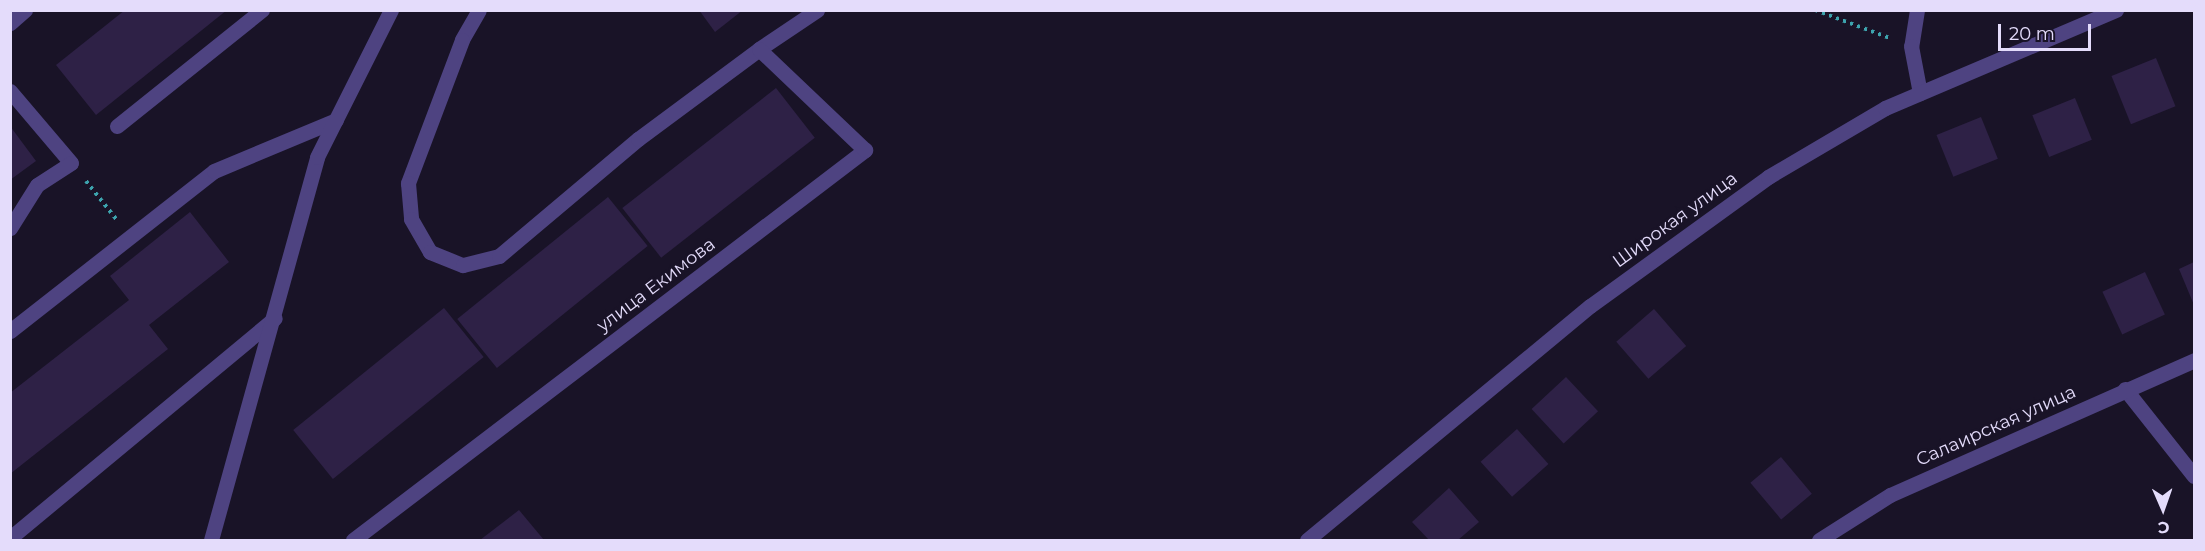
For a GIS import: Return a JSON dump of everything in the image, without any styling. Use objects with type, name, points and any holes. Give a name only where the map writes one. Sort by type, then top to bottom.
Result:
[{"type":"street","points":[[10,23],[25,10]]},
{"type":"street","points":[[117,126],[262,10]]},
{"type":"street","points":[[211,540],[275,318],[317,157],[392,10]]},
{"type":"street","points":[[479,10],[462,40],[408,183],[411,219],[430,252],[464,265],[499,256],[638,139],[759,49],[817,10]]},
{"type":"street","points":[[1917,10],[1911,46],[1920,93]]},
{"type":"street","name":"Широкая улица","points":[[1307,540],[1590,306],[1768,177],[1885,108],[2116,10]]},
{"type":"street","name":"улица Екимова","points":[[352,540],[865,150],[759,49]]},
{"type":"street","points":[[10,91],[71,163],[37,185],[10,228]]},
{"type":"street","points":[[10,331],[214,171],[336,120]]},
{"type":"street","points":[[10,538],[275,318]]},
{"type":"street","name":"Салаирская улица","points":[[1820,540],[1890,495],[2194,360]]},
{"type":"street","points":[[2125,389],[2194,476]]},
{"type":"path","points":[[1815,10],[1911,46]]},
{"type":"path","points":[[71,163],[131,236]]},
{"type":"building","points":[[125,10],[227,10],[96,115],[56,65]]},
{"type":"building","points":[[699,10],[743,10],[715,32]]},
{"type":"building","points":[[2156,58],[2175,106],[2131,124],[2111,76]]},
{"type":"building","points":[[776,88],[815,138],[661,258],[622,208]]},
{"type":"building","points":[[2075,98],[2092,140],[2049,157],[2032,115]]},
{"type":"building","points":[[1981,117],[1998,159],[1953,177],[1936,135]]},
{"type":"building","points":[[10,126],[36,161],[10,180]]},
{"type":"building","points":[[608,197],[648,246],[497,368],[457,319]]},
{"type":"building","points":[[190,212],[229,262],[149,325],[168,349],[10,474],[10,393],[129,300],[110,276]]},
{"type":"building","points":[[2194,262],[2194,305],[2179,269]]},
{"type":"building","points":[[2145,272],[2165,315],[2122,334],[2102,292]]},
{"type":"building","points":[[444,308],[484,357],[333,479],[293,430]]},
{"type":"building","points":[[1654,309],[1686,346],[1648,379],[1616,342]]},
{"type":"building","points":[[1566,377],[1598,411],[1564,443],[1532,409]]},
{"type":"building","points":[[1517,429],[1548,464],[1512,497],[1481,462]]},
{"type":"building","points":[[1781,457],[1812,494],[1781,519],[1750,483]]},
{"type":"building","points":[[1449,488],[1479,522],[1458,540],[1429,540],[1412,522]]},
{"type":"building","points":[[519,510],[544,540],[480,540]]}]
